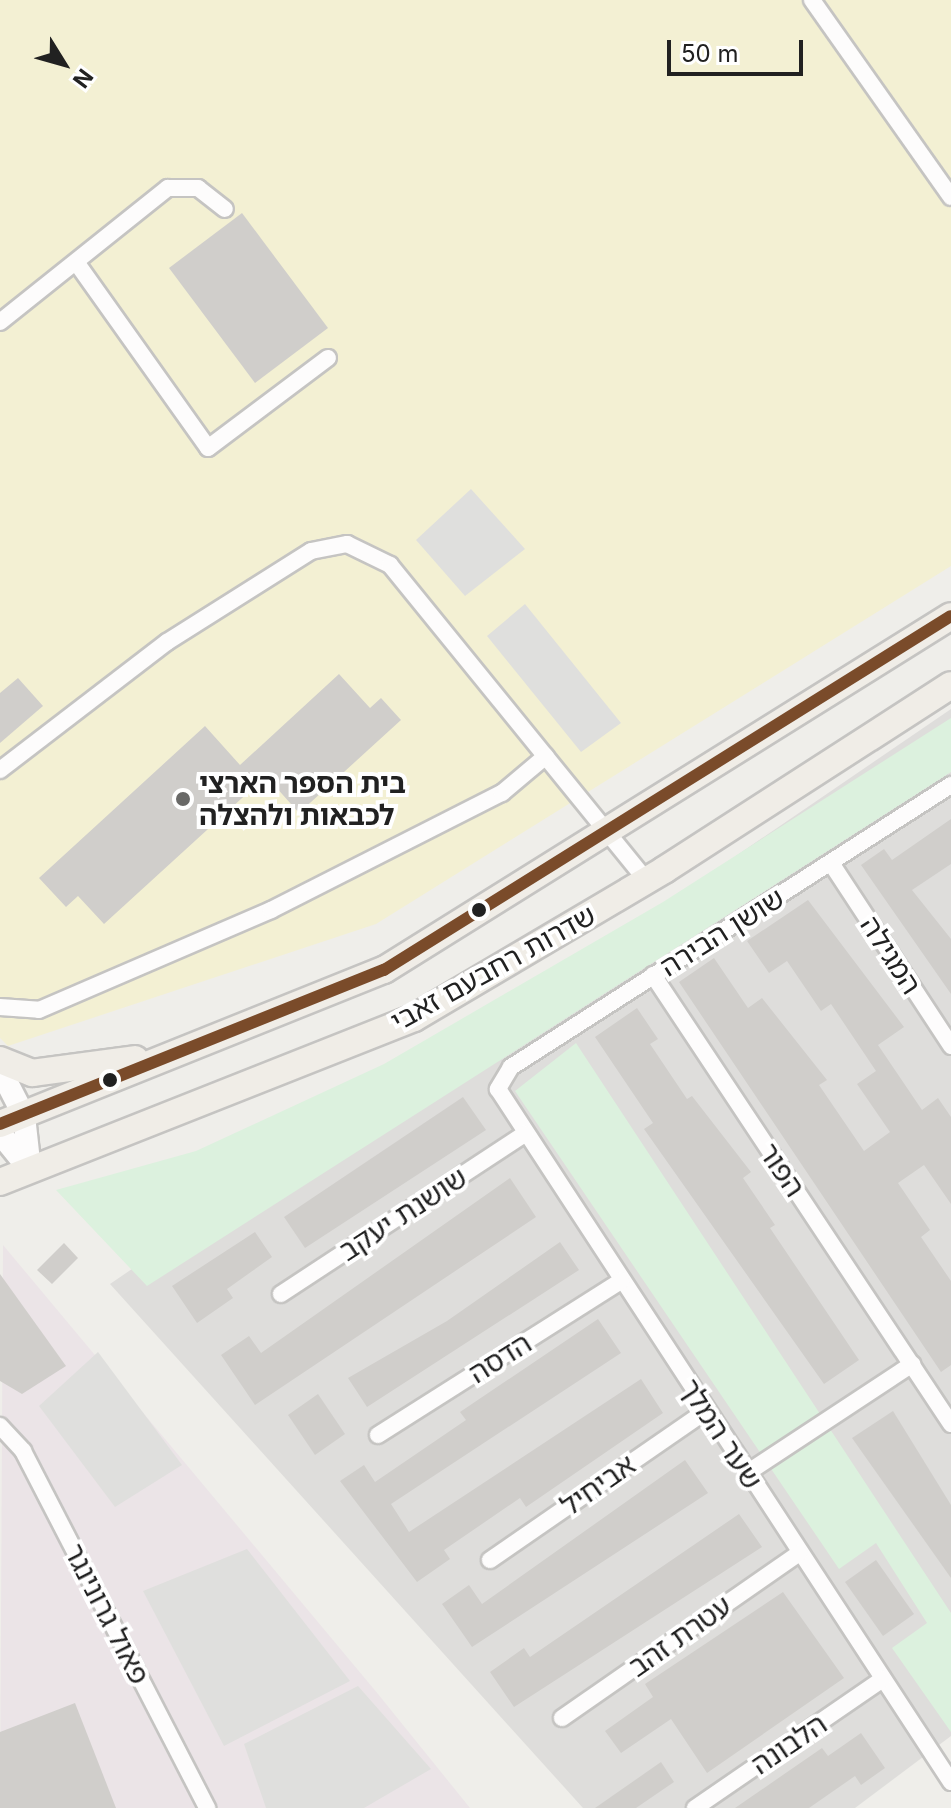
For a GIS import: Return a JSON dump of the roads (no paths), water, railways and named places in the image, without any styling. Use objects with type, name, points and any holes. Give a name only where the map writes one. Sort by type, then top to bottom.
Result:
[{"type":"main road","name":"שדרות רחבעם זאבי","points":[[12,1120],[384,970],[610,832],[951,616]]},
{"type":"main road","name":"שדרות רחבעם זאבי","points":[[0,1182],[414,1018],[646,880],[951,685]]},
{"type":"main road","points":[[0,1060],[32,1073],[182,1052]]},
{"type":"street","points":[[812,0],[951,197]]},
{"type":"street","points":[[0,322],[168,188],[198,188],[225,209]]},
{"type":"street","points":[[76,262],[208,448],[328,358]]},
{"type":"street","points":[[0,770],[167,642],[311,551],[347,544],[390,565],[646,880]]},
{"type":"street","points":[[0,1007],[39,1010],[271,910],[502,793],[546,756]]},
{"type":"street","name":"שושן הבירה","points":[[498,1084],[511,1067],[951,785]]},
{"type":"street","name":"המגילה","points":[[831,863],[949,1040]]},
{"type":"street","name":"הפור","points":[[653,975],[951,1424]]},
{"type":"street","points":[[0,1069],[12,1120],[30,1170]]},
{"type":"street","name":"שער המלך","points":[[498,1084],[525,1134],[951,1782]]},
{"type":"street","points":[[0,1133],[30,1170]]},
{"type":"street","name":"שושנת יעקב","points":[[281,1294],[525,1134]]},
{"type":"street","name":"הדסה","points":[[378,1435],[621,1281]]},
{"type":"street","points":[[747,1473],[912,1364]]},
{"type":"street","name":"אביחיל","points":[[490,1560],[706,1411]]},
{"type":"street","name":"פאול גרונינגר","points":[[0,1426],[23,1451],[207,1808]]},
{"type":"street","name":"עטרת זהב","points":[[562,1718],[799,1553]]},
{"type":"street","name":"הלבונה","points":[[695,1808],[883,1679]]},
{"type":"place","name":"בית הספר הארצי לכבאות ולהצלה","points":[[183,799]]}]
